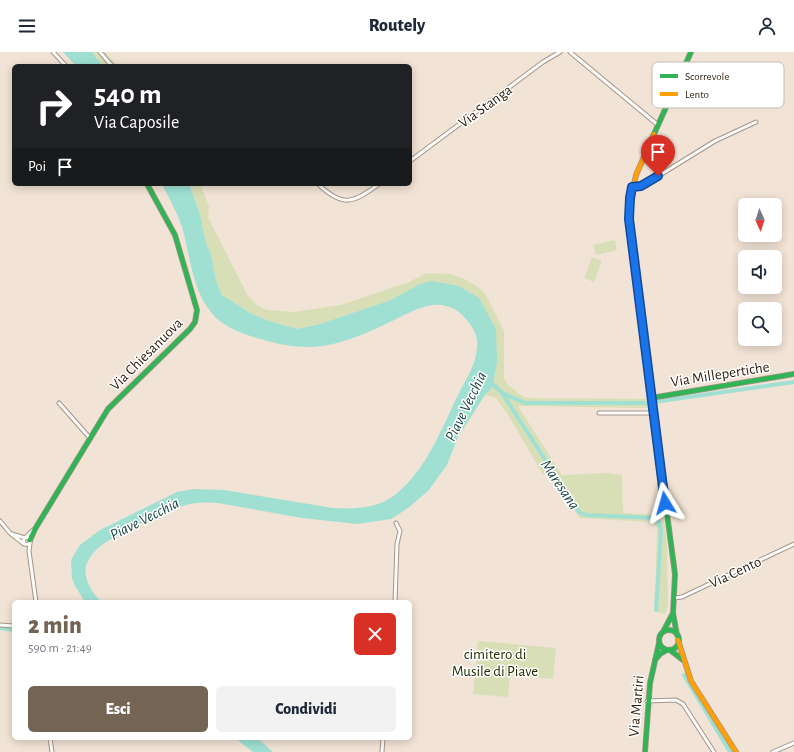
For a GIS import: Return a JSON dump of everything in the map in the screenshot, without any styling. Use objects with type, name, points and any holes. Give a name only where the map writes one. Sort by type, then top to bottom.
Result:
[{"type":"street","points":[[53,52],[64,64]]},
{"type":"street","points":[[100,52],[110,64]]},
{"type":"street","name":"Via Stanga","points":[[412,160],[543,62],[560,52]]},
{"type":"street","points":[[570,52],[658,125]]},
{"type":"street","points":[[686,62],[691,52]]},
{"type":"street","points":[[666,108],[632,187],[629,209],[630,230],[675,574],[673,613],[678,640],[691,680],[736,752]]},
{"type":"street","points":[[632,187],[647,183],[715,141],[756,122]]},
{"type":"street","name":"Via Chiesanuova","points":[[29,551],[25,544],[89,437],[113,404],[190,329],[197,316],[195,303],[174,235],[148,186]]},
{"type":"street","points":[[320,186],[334,198],[355,200],[376,186]]},
{"type":"street","name":"Via Millepertiche","points":[[651,399],[794,374]]},
{"type":"street","points":[[59,403],[89,437]]},
{"type":"street","points":[[599,413],[653,412]]},
{"type":"street","points":[[0,521],[10,533],[25,544],[28,540],[10,533]]},
{"type":"street","points":[[395,600],[397,544],[400,531],[396,524]]},
{"type":"street","name":"Via Chiesanuova","points":[[28,540],[36,600]]},
{"type":"street","name":"Via Cento","points":[[674,598],[682,597],[794,544]]},
{"type":"street","points":[[673,613],[659,637],[659,642],[662,647],[684,660]]},
{"type":"street","points":[[0,625],[12,626]]},
{"type":"street","points":[[663,632],[671,631],[677,635]]},
{"type":"street","points":[[669,650],[676,647],[678,640]]},
{"type":"street","name":"Via Martiri","points":[[645,752],[647,701],[653,663],[659,642]]},
{"type":"street","name":"Via Martiri","points":[[653,663],[657,656],[669,650]]},
{"type":"street","points":[[647,701],[676,700],[683,704],[714,752]]},
{"type":"street","points":[[50,740],[52,752]]},
{"type":"street","points":[[382,752],[383,740]]},
{"type":"street","points":[[773,752],[794,743]]},
{"type":"green space","points":[[92,52],[105,52],[116,64],[101,64]]},
{"type":"green space","points":[[190,186],[201,186],[209,206],[208,217],[248,296],[257,305],[267,310],[294,312],[341,305],[409,282],[427,273],[449,274],[463,278],[481,289],[486,295],[504,331],[504,378],[508,385],[522,396],[529,398],[648,399],[649,408],[518,406],[562,475],[608,473],[622,475],[623,513],[663,515],[667,543],[668,606],[665,614],[655,610],[657,527],[650,522],[580,518],[552,478],[542,473],[508,415],[496,398],[485,395],[492,388],[484,308],[479,298],[420,284],[391,300],[320,324],[297,329],[269,321],[250,313],[222,295],[216,281],[211,254],[206,243],[199,211]]},
{"type":"green space","points":[[615,240],[617,250],[596,255],[593,245]]},
{"type":"green space","points":[[592,257],[602,261],[594,282],[584,278]]},
{"type":"green space","name":"cimitero di Musile di Piave","points":[[478,641],[556,648],[553,679],[510,675],[508,697],[473,694]]},
{"type":"water","points":[[63,52],[92,52],[101,64],[74,64]]},
{"type":"water","name":"Piave Vecchia","points":[[163,186],[190,186],[199,211],[206,243],[211,254],[216,281],[222,295],[250,313],[269,321],[297,329],[320,324],[391,300],[420,284],[432,281],[459,286],[479,298],[496,329],[497,363],[492,388],[485,395],[458,437],[447,465],[428,491],[408,508],[391,519],[357,524],[302,518],[209,502],[186,505],[163,513],[137,525],[102,545],[95,551],[87,564],[85,571],[87,581],[100,600],[84,600],[72,578],[71,560],[80,545],[100,530],[177,492],[194,489],[224,490],[333,508],[373,506],[388,500],[406,485],[424,462],[468,377],[476,355],[477,340],[470,323],[456,310],[442,305],[433,305],[422,308],[344,341],[310,347],[283,345],[265,341],[231,328],[214,316],[199,292],[192,271],[182,227]]},
{"type":"water","points":[[238,740],[259,740],[273,752],[253,752]]},
{"type":"waterway","name":"Piave Vecchia","points":[[487,382],[494,385],[502,393],[525,403],[647,403],[794,382]]},
{"type":"waterway","name":"Maresana","points":[[502,393],[579,512],[586,515],[655,518],[659,522],[661,531],[656,610]]},
{"type":"waterway","points":[[0,628],[12,630]]},
{"type":"waterway","name":"Maresana","points":[[684,675],[730,752]]},
{"type":"traffic: fast","points":[[686,62],[691,52]]},
{"type":"traffic: fast","points":[[654,134],[666,108]]},
{"type":"traffic: fast","points":[[30,540],[35,529],[108,409],[190,329],[195,322],[197,310],[175,235],[148,186]]},
{"type":"traffic: fast","points":[[642,325],[675,574],[673,613],[677,635]]},
{"type":"traffic: fast","points":[[651,398],[794,374]]},
{"type":"traffic: fast","points":[[663,632],[673,613]]},
{"type":"traffic: fast","points":[[669,630],[676,633],[679,640],[676,647],[669,650],[662,647],[659,640],[662,633],[669,630]]},
{"type":"traffic: fast","points":[[645,752],[650,683],[659,643]]},
{"type":"traffic: fast","points":[[655,660],[660,654],[667,650]]},
{"type":"traffic: fast","points":[[670,650],[683,660]]},
{"type":"traffic: slow","points":[[642,325],[631,241],[629,209],[636,175],[654,134]]},
{"type":"traffic: slow","points":[[678,640],[691,681],[736,752]]},
{"type":"route","points":[[658,176],[641,186],[632,187],[629,219],[665,503]]}]
